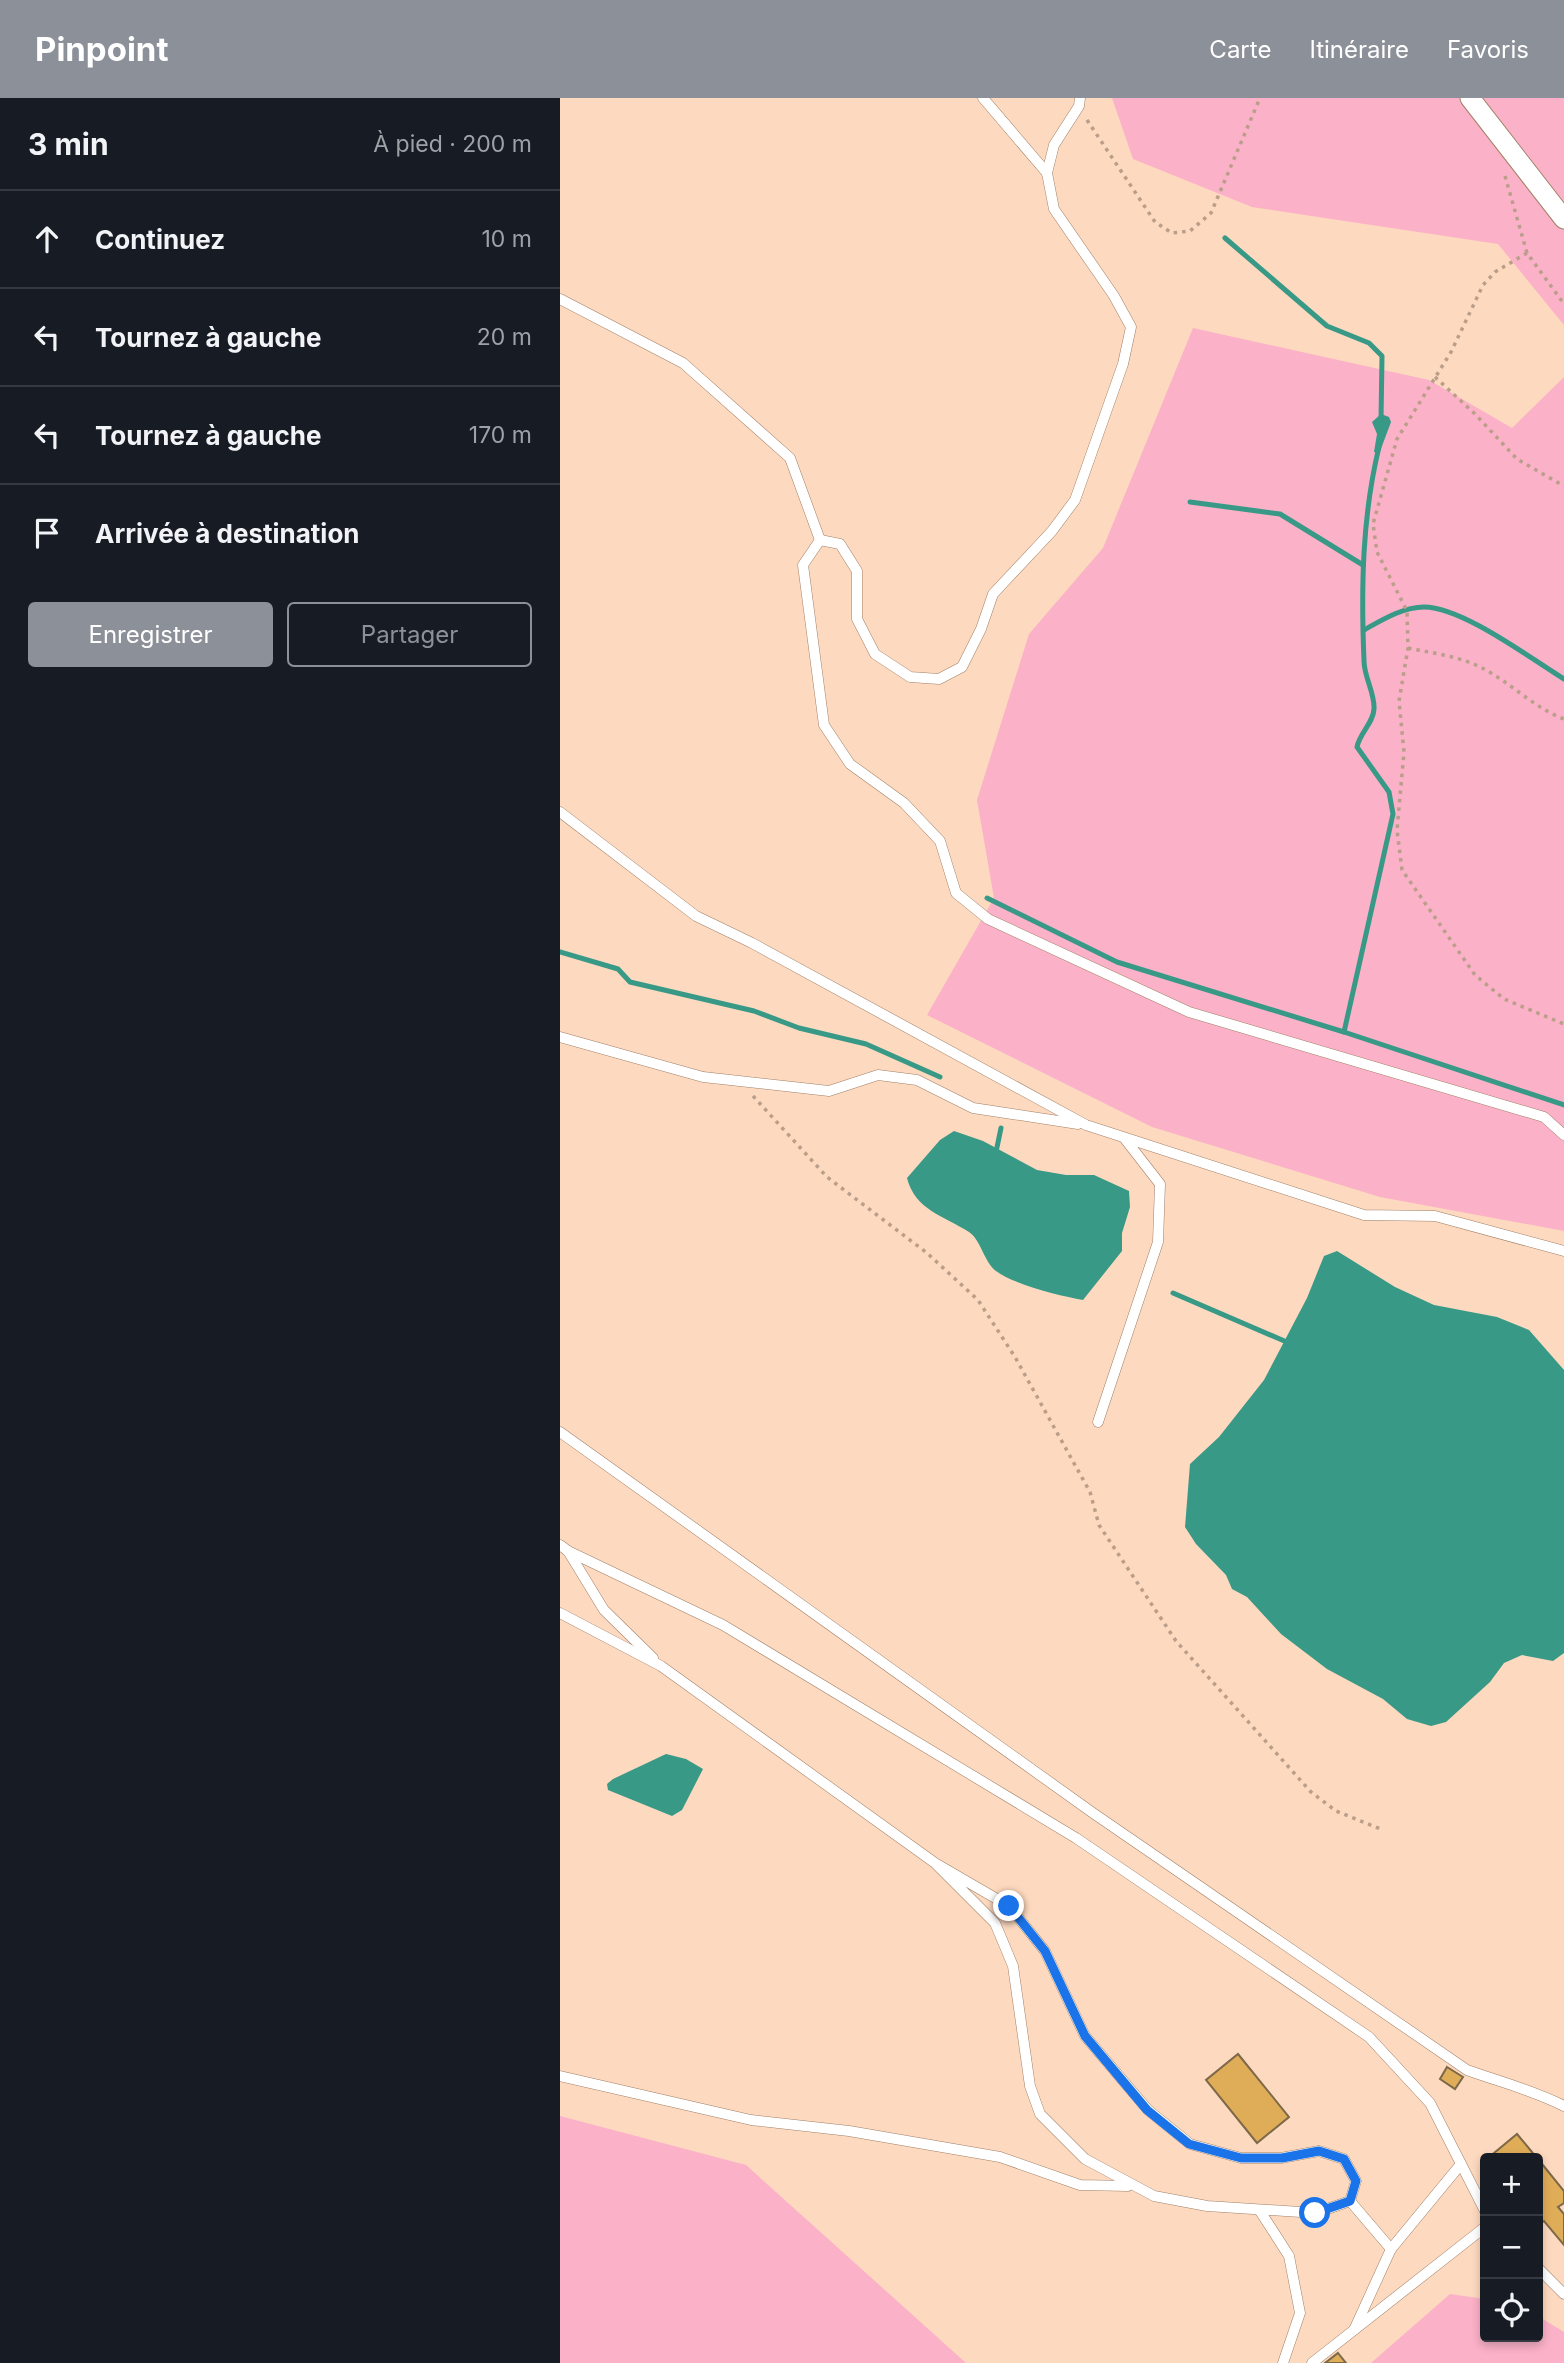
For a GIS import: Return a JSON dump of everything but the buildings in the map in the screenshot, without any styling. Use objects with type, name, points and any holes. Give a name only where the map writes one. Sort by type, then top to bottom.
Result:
[{"type":"street","points":[[1470,98],[1564,219]]},
{"type":"lane","points":[[983,98],[1047,173]]},
{"type":"lane","points":[[820,540],[841,544],[857,571],[857,619],[875,654],[910,677],[939,679],[962,667],[993,594],[1052,531],[1075,500],[1123,364],[1131,327],[1114,296],[1054,209],[1047,173],[1054,145],[1079,102]]},
{"type":"lane","points":[[560,299],[683,363],[790,458],[820,540]]},
{"type":"lane","points":[[820,540],[803,565],[824,725],[850,764],[904,803],[940,841],[956,893],[988,919],[1189,1012],[1564,1122]]},
{"type":"lane","points":[[560,812],[696,916],[752,943],[1086,1125],[1364,1215],[1435,1216],[1564,1251]]},
{"type":"lane","points":[[560,1037],[703,1077],[829,1091],[878,1075],[917,1080],[973,1108],[1086,1125]]},
{"type":"lane","points":[[1544,1117],[1564,1135]]},
{"type":"lane","points":[[1098,1422],[1158,1242],[1160,1184],[1124,1139]]},
{"type":"lane","points":[[560,1432],[1093,1814],[1467,2070],[1504,2084],[1537,2092],[1564,2106]]},
{"type":"lane","points":[[564,1548],[604,1610],[661,1666]]},
{"type":"lane","points":[[564,1548],[723,1625],[1052,1824],[1369,2037],[1430,2103],[1480,2201]]},
{"type":"lane","points":[[560,1613],[661,1666],[935,1863],[1009,1906],[1045,1951],[1085,2036],[1147,2110],[1189,2144],[1241,2158],[1282,2158],[1319,2151],[1344,2159],[1356,2181],[1350,2201]]},
{"type":"lane","points":[[935,1863],[995,1923],[1013,1966],[1030,2086],[1040,2114],[1086,2159],[1131,2186],[1154,2196],[1260,2211],[1315,2213],[1350,2201]]},
{"type":"lane","points":[[560,2076],[751,2120],[849,2131],[1000,2157],[1080,2185],[1131,2186]]},
{"type":"lane","points":[[1352,2334],[1391,2249],[1461,2164]]},
{"type":"lane","points":[[1350,2201],[1391,2249]]},
{"type":"lane","points":[[1260,2211],[1289,2256],[1300,2313],[1283,2363]]},
{"type":"lane","points":[[1312,2363],[1480,2231]]},
{"type":"lane","points":[[1543,2273],[1564,2294]]},
{"type":"path","points":[[1079,102],[1155,222],[1172,233],[1190,230],[1211,213],[1260,98]]},
{"type":"path","points":[[1513,152],[1508,157],[1504,172],[1527,253],[1564,304]]},
{"type":"path","points":[[1527,253],[1495,272],[1483,285],[1451,352],[1397,439],[1373,524],[1377,552],[1407,611],[1408,648],[1399,701],[1404,751],[1397,830],[1402,870],[1475,975],[1504,999],[1564,1024]]},
{"type":"path","points":[[1435,377],[1475,414],[1517,459],[1564,486]]},
{"type":"path","points":[[1408,648],[1463,659],[1490,672],[1551,714],[1564,719]]},
{"type":"path","points":[[740,1081],[827,1177],[927,1253],[978,1300],[1014,1357],[1090,1492],[1099,1525],[1176,1641],[1311,1792],[1336,1811],[1383,1830]]},
{"type":"shaded area","points":[[1112,98],[1564,98],[1564,325],[1498,244],[1252,207],[1133,159]]},
{"type":"shaded area","points":[[1193,328],[1429,380],[1512,428],[1564,377],[1564,1231],[1380,1197],[1152,1127],[927,1015],[994,898],[977,800],[1029,634],[1103,548]]},
{"type":"shaded area","points":[[560,2116],[746,2165],[966,2363],[560,2363]]},
{"type":"shaded area","points":[[1450,2294],[1480,2298],[1480,2342],[1543,2342],[1543,2319],[1564,2332],[1564,2363],[1371,2363]]},
{"type":"water","points":[[1381,414],[1389,417],[1391,422],[1379,454],[1374,452],[1377,434],[1372,422]]},
{"type":"water","points":[[954,1131],[983,1141],[1037,1170],[1066,1175],[1094,1175],[1129,1191],[1130,1207],[1122,1233],[1122,1251],[1083,1300],[1038,1289],[1004,1276],[988,1262],[977,1240],[969,1232],[932,1211],[917,1198],[907,1178],[940,1140]]},
{"type":"water","points":[[1337,1251],[1395,1287],[1434,1305],[1497,1317],[1529,1330],[1564,1370],[1564,1653],[1553,1661],[1522,1655],[1504,1663],[1490,1682],[1446,1722],[1431,1726],[1407,1719],[1383,1699],[1327,1669],[1281,1634],[1247,1597],[1232,1589],[1226,1575],[1196,1544],[1185,1527],[1190,1464],[1219,1437],[1264,1380],[1307,1298],[1324,1256]]},
{"type":"water","points":[[666,1754],[686,1759],[703,1769],[682,1810],[672,1816],[608,1790],[607,1784],[613,1779]]},
{"type":"waterway","points":[[1225,238],[1327,326],[1369,343],[1382,356],[1381,420]]},
{"type":"waterway","points":[[1379,447],[1369,500],[1363,580],[1364,667],[1374,709],[1357,747],[1389,792],[1393,814],[1344,1032],[1564,1105]]},
{"type":"waterway","points":[[1190,502],[1280,514],[1363,565]]},
{"type":"waterway","points":[[1364,630],[1408,609],[1440,609],[1496,635],[1564,679]]},
{"type":"waterway","points":[[987,898],[1117,962],[1344,1032]]},
{"type":"waterway","points":[[560,952],[618,969],[630,982],[754,1011],[799,1028],[866,1044],[940,1077]]},
{"type":"waterway","points":[[996,1152],[1001,1128]]},
{"type":"waterway","points":[[1173,1293],[1289,1343]]},
{"type":"route","points":[[1009,1906],[1045,1951],[1085,2036],[1147,2110],[1189,2144],[1241,2158],[1282,2158],[1319,2151],[1344,2159],[1356,2181],[1350,2201],[1315,2213]]}]
